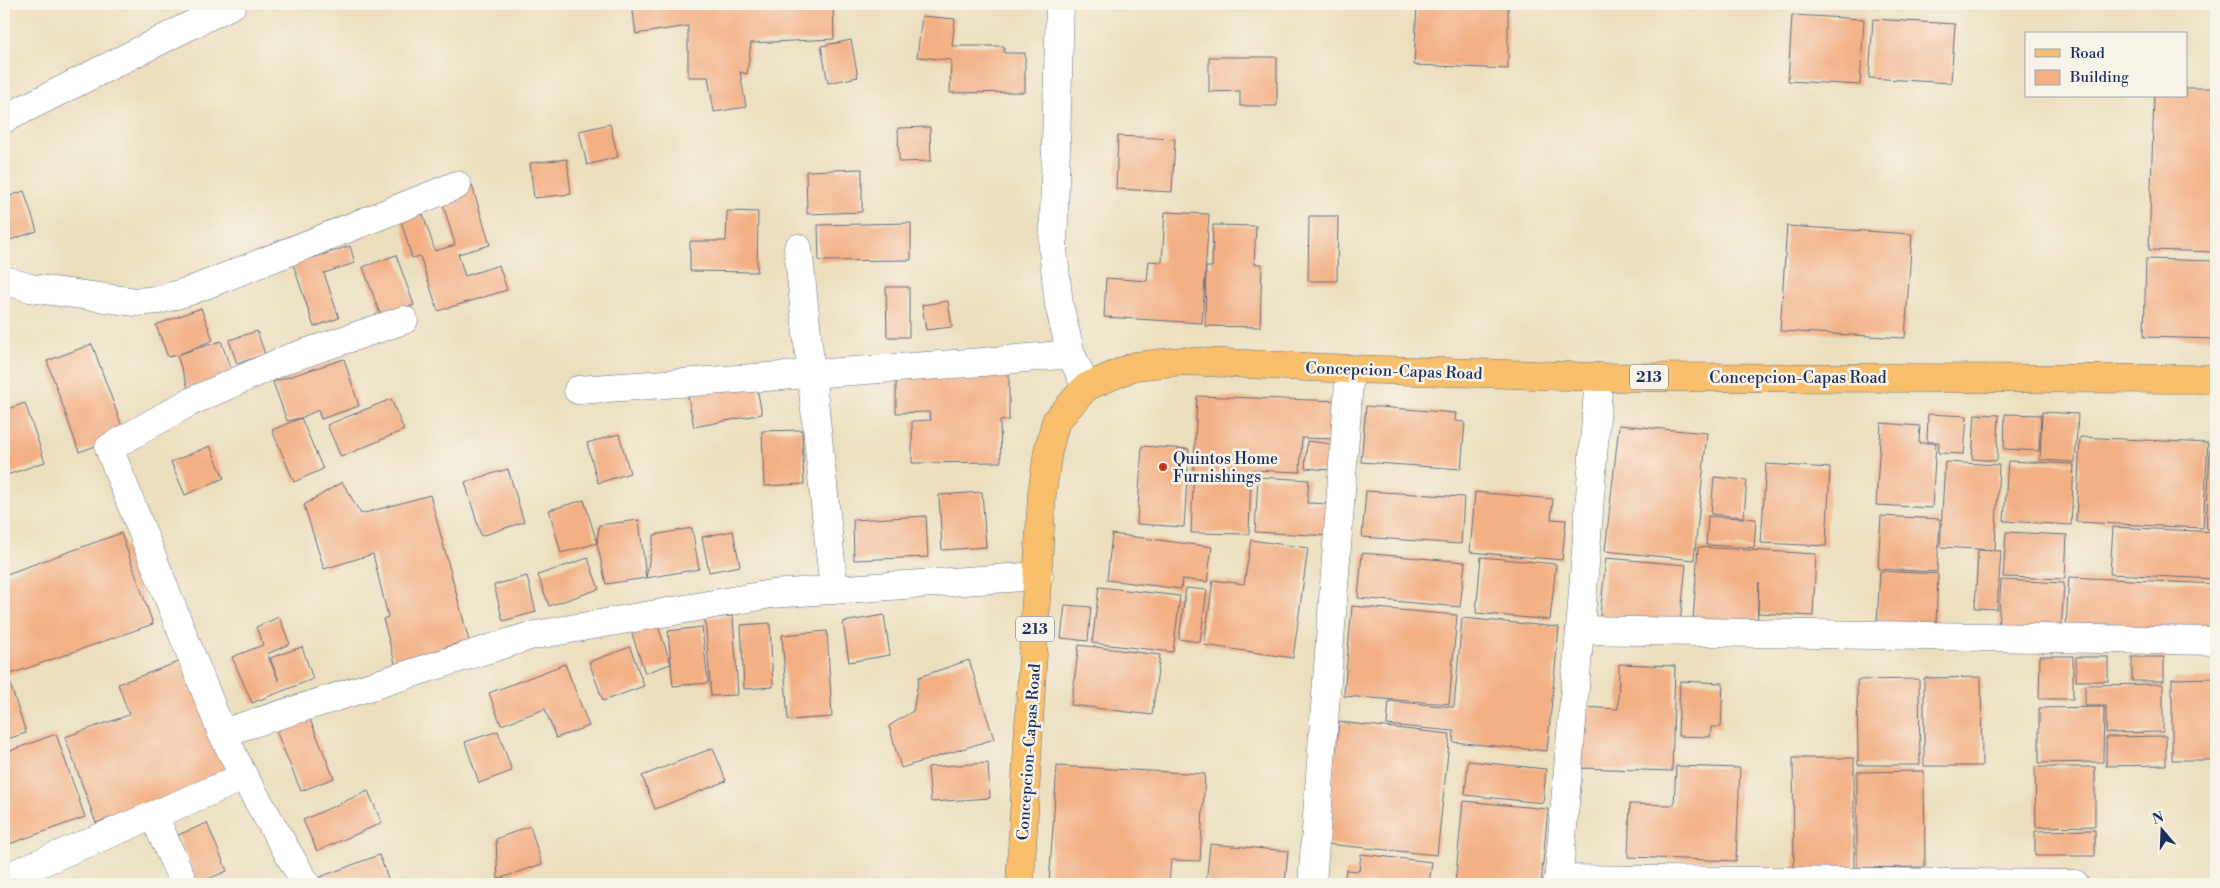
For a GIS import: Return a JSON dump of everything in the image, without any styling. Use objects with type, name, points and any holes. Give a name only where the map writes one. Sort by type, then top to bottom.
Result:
[{"type":"main road","name":"Concepcion-Capas Road","points":[[1020,884],[1039,576],[1042,493],[1048,451],[1056,421],[1086,387],[1135,366],[1182,361],[1350,369],[1599,377],[2216,379]]},
{"type":"street","points":[[4,118],[233,4]]},
{"type":"street","points":[[1060,4],[1053,250],[1058,306],[1071,354],[1086,387]]},
{"type":"street","points":[[4,280],[30,288],[136,302],[158,300],[190,291],[457,185]]},
{"type":"street","points":[[798,248],[834,590]]},
{"type":"street","points":[[306,884],[244,777],[222,732],[110,448],[188,403],[269,367],[404,320]]},
{"type":"street","points":[[578,390],[1071,354]]},
{"type":"street","points":[[1312,884],[1350,369]]},
{"type":"street","points":[[1599,377],[1580,630],[1558,882],[2075,884]]},
{"type":"street","points":[[222,732],[530,636],[771,594],[1039,576]]},
{"type":"street","points":[[1580,630],[2216,641]]},
{"type":"street","points":[[4,878],[244,777]]},
{"type":"street","points":[[154,816],[184,884]]},
{"type":"building","points":[[632,4],[833,4],[834,39],[751,43],[747,74],[740,72],[746,107],[714,112],[708,77],[688,77],[688,26],[636,34]]},
{"type":"building","points":[[1139,4],[1231,4],[1231,6],[1139,7]]},
{"type":"building","points":[[1417,4],[1508,4],[1508,69],[1414,65]]},
{"type":"building","points":[[1792,15],[1864,19],[1860,85],[1788,81]]},
{"type":"building","points":[[922,16],[955,19],[952,46],[1004,46],[1004,53],[1025,53],[1025,92],[950,93],[951,60],[917,57]]},
{"type":"building","points":[[1873,19],[1955,24],[1951,83],[1869,78]]},
{"type":"building","points":[[851,40],[858,77],[828,83],[821,46]]},
{"type":"building","points":[[1209,57],[1277,57],[1277,106],[1240,106],[1240,91],[1209,92]]},
{"type":"building","points":[[2188,88],[2216,88],[2216,252],[2149,250],[2154,98],[2188,98]]},
{"type":"building","points":[[610,124],[618,157],[587,165],[579,131]]},
{"type":"building","points":[[930,127],[931,161],[899,162],[898,128]]},
{"type":"building","points":[[1118,136],[1175,139],[1172,192],[1116,189]]},
{"type":"building","points":[[567,159],[571,194],[534,198],[530,163]]},
{"type":"building","points":[[862,169],[862,212],[807,214],[806,171]]},
{"type":"building","points":[[472,185],[490,245],[458,254],[465,276],[499,265],[507,290],[438,311],[420,256],[412,258],[401,221],[423,214],[435,251],[455,245],[440,194]]},
{"type":"building","points":[[24,191],[37,231],[4,242],[4,198]]},
{"type":"building","points":[[727,211],[758,212],[757,272],[690,271],[690,241],[726,241]]},
{"type":"building","points":[[1165,212],[1209,214],[1202,323],[1104,317],[1106,278],[1147,281],[1149,261],[1162,262]]},
{"type":"building","points":[[1309,216],[1338,216],[1337,281],[1308,281]]},
{"type":"building","points":[[911,223],[911,260],[819,261],[818,225]]},
{"type":"building","points":[[1213,225],[1256,226],[1254,264],[1262,264],[1260,327],[1205,326],[1206,267],[1212,267]]},
{"type":"building","points":[[1787,226],[1912,234],[1905,338],[1780,331]]},
{"type":"building","points":[[350,246],[355,263],[324,273],[339,318],[314,327],[293,264]]},
{"type":"building","points":[[396,255],[414,305],[381,317],[363,267]]},
{"type":"building","points":[[2146,259],[2216,261],[2216,339],[2144,337]]},
{"type":"building","points":[[886,287],[909,287],[909,337],[887,337]]},
{"type":"building","points":[[948,301],[952,327],[926,330],[922,305]]},
{"type":"building","points":[[201,308],[213,340],[180,354],[221,341],[232,373],[188,388],[177,355],[168,357],[156,325]]},
{"type":"building","points":[[257,331],[265,354],[237,364],[229,340]]},
{"type":"building","points":[[92,344],[125,435],[79,452],[47,361]]},
{"type":"building","points":[[344,359],[359,406],[321,419],[318,410],[301,418],[287,421],[273,382]]},
{"type":"building","points":[[1009,372],[1009,420],[1000,421],[1001,462],[912,463],[912,421],[931,420],[929,412],[896,413],[896,374]]},
{"type":"building","points":[[755,378],[762,414],[694,427],[687,392]]},
{"type":"building","points":[[1197,396],[1340,401],[1339,439],[1302,438],[1300,472],[1251,470],[1249,534],[1191,533]]},
{"type":"building","points":[[391,399],[404,430],[341,457],[327,425]]},
{"type":"building","points":[[25,403],[45,462],[4,476],[4,410]]},
{"type":"building","points":[[1366,406],[1456,413],[1455,421],[1465,422],[1461,469],[1361,462]]},
{"type":"building","points":[[2042,412],[2078,414],[2075,462],[2040,460]]},
{"type":"building","points":[[1928,414],[1967,416],[1964,454],[1938,453],[1939,442],[1927,442]]},
{"type":"building","points":[[1975,414],[1999,415],[1997,461],[1972,459]]},
{"type":"building","points":[[2005,414],[2041,415],[2039,451],[2004,449]]},
{"type":"building","points":[[301,418],[323,469],[294,482],[272,430]]},
{"type":"building","points":[[1881,423],[1920,426],[1919,443],[1936,443],[1932,508],[1876,505]]},
{"type":"building","points":[[1619,425],[1707,433],[1694,560],[1605,551]]},
{"type":"building","points":[[802,430],[804,484],[764,486],[762,431]]},
{"type":"building","points":[[619,434],[630,473],[598,483],[587,443]]},
{"type":"building","points":[[2080,437],[2208,443],[2203,528],[2076,522]]},
{"type":"building","points":[[1307,441],[1332,444],[1329,470],[1305,468]]},
{"type":"building","points":[[210,446],[224,478],[185,495],[171,462]]},
{"type":"building","points":[[1142,446],[1189,449],[1184,527],[1137,524]]},
{"type":"building","points":[[2210,449],[2216,449],[2216,530],[2206,529]]},
{"type":"building","points":[[2008,461],[2074,464],[2071,525],[2004,521]]},
{"type":"building","points":[[1945,462],[1999,465],[1995,550],[1940,547]]},
{"type":"building","points":[[1766,464],[1830,468],[1826,546],[1761,543]]},
{"type":"building","points":[[508,469],[524,522],[481,536],[465,482]]},
{"type":"building","points":[[1258,477],[1309,480],[1307,503],[1332,504],[1331,536],[1255,532]]},
{"type":"building","points":[[1714,477],[1747,480],[1744,517],[1711,514]]},
{"type":"building","points":[[342,482],[361,514],[430,495],[469,641],[445,647],[448,657],[397,670],[383,619],[388,617],[373,554],[324,569],[304,505]]},
{"type":"building","points":[[1366,491],[1464,497],[1461,544],[1362,537]]},
{"type":"building","points":[[982,492],[986,547],[942,550],[939,495]]},
{"type":"building","points":[[1475,492],[1553,499],[1551,519],[1566,520],[1562,560],[1470,552]]},
{"type":"building","points":[[584,500],[597,543],[561,553],[549,510]]},
{"type":"building","points":[[926,516],[928,557],[854,560],[853,520]]},
{"type":"building","points":[[1708,516],[1756,519],[1754,548],[1706,545]]},
{"type":"building","points":[[1881,516],[1940,519],[1937,572],[1878,569]]},
{"type":"building","points":[[639,520],[646,578],[606,584],[597,543],[599,525]]},
{"type":"building","points":[[2113,527],[2216,532],[2216,579],[2110,574]]},
{"type":"building","points":[[692,528],[699,569],[646,578],[654,535]]},
{"type":"building","points":[[733,531],[740,566],[709,572],[702,537]]},
{"type":"building","points":[[2006,532],[2067,535],[2065,579],[2003,577]]},
{"type":"building","points":[[121,533],[153,624],[5,676],[4,575]]},
{"type":"building","points":[[1112,534],[1212,547],[1207,582],[1182,579],[1181,589],[1107,580]]},
{"type":"building","points":[[1251,540],[1308,548],[1293,658],[1204,645],[1213,580],[1244,584]]},
{"type":"building","points":[[1698,547],[1816,554],[1813,616],[1758,613],[1759,582],[1757,625],[1693,621]]},
{"type":"building","points":[[1978,550],[2001,551],[1997,609],[1975,608]]},
{"type":"building","points":[[1362,553],[1465,562],[1460,607],[1358,598]]},
{"type":"building","points":[[1481,557],[1556,564],[1550,620],[1476,613]]},
{"type":"building","points":[[588,558],[599,589],[549,606],[538,575]]},
{"type":"building","points":[[1606,558],[1686,565],[1680,623],[1600,616]]},
{"type":"building","points":[[1880,571],[1938,574],[1936,626],[1877,623]]},
{"type":"building","points":[[527,576],[536,612],[503,621],[494,585]]},
{"type":"building","points":[[2069,577],[2216,584],[2216,636],[2066,628]]},
{"type":"building","points":[[2001,580],[2064,583],[2061,633],[1998,630]]},
{"type":"building","points":[[1099,587],[1180,596],[1173,652],[1092,643]]},
{"type":"building","points":[[1186,588],[1207,590],[1200,642],[1179,639]]},
{"type":"building","points":[[1065,605],[1091,607],[1088,641],[1061,638]]},
{"type":"building","points":[[1352,606],[1457,615],[1449,704],[1344,696]]},
{"type":"building","points":[[884,615],[890,655],[849,662],[843,622]]},
{"type":"building","points":[[733,616],[738,695],[711,696],[705,618]]},
{"type":"building","points":[[279,617],[290,644],[267,654],[279,681],[270,658],[302,647],[313,679],[252,703],[232,657],[263,645],[256,627]]},
{"type":"building","points":[[1462,618],[1559,627],[1547,751],[1453,742],[1454,731],[1387,725],[1389,701],[1454,707]]},
{"type":"building","points":[[770,623],[773,687],[744,689],[741,625]]},
{"type":"building","points":[[658,626],[671,664],[645,673],[630,628]]},
{"type":"building","points":[[702,627],[708,683],[673,686],[668,631]]},
{"type":"building","points":[[827,631],[832,717],[788,720],[782,635]]},
{"type":"building","points":[[1079,645],[1160,655],[1152,715],[1071,705]]},
{"type":"building","points":[[630,647],[644,686],[603,701],[589,662]]},
{"type":"building","points":[[2040,656],[2073,656],[2073,699],[2039,699]]},
{"type":"building","points":[[2076,657],[2108,657],[2108,681],[2076,681]]},
{"type":"building","points":[[2132,657],[2164,657],[2164,681],[2132,681]]},
{"type":"building","points":[[187,659],[229,776],[96,823],[65,737],[129,715],[118,684]]},
{"type":"building","points":[[969,660],[994,739],[901,768],[889,726],[913,711],[919,677]]},
{"type":"building","points":[[565,664],[589,726],[556,738],[545,709],[501,725],[489,693]]},
{"type":"building","points":[[1619,664],[1675,666],[1672,771],[1578,768],[1580,707],[1618,709]]},
{"type":"building","points":[[1981,677],[1982,766],[1924,766],[1924,678]]},
{"type":"building","points":[[2216,678],[2216,760],[2172,760],[2172,679]]},
{"type":"building","points":[[1919,679],[1920,765],[1858,765],[1857,680]]},
{"type":"building","points":[[9,680],[26,733],[4,740],[4,682]]},
{"type":"building","points":[[1680,681],[1723,683],[1721,727],[1711,727],[1710,737],[1678,736]]},
{"type":"building","points":[[2163,684],[2163,732],[2106,733],[2106,706],[2085,706],[2085,685]]},
{"type":"building","points":[[2104,707],[2103,762],[2039,763],[2039,708]]},
{"type":"building","points":[[309,717],[334,778],[301,791],[276,731]]},
{"type":"building","points":[[1339,722],[1450,734],[1437,855],[1326,844]]},
{"type":"building","points":[[498,731],[512,771],[479,783],[465,742]]},
{"type":"building","points":[[56,734],[85,817],[4,846],[4,753]]},
{"type":"building","points":[[2166,736],[2166,765],[2106,766],[2106,737]]},
{"type":"building","points":[[713,748],[726,781],[655,809],[642,776]]},
{"type":"building","points":[[1793,758],[1854,758],[1854,870],[1794,871]]},
{"type":"building","points":[[1468,761],[1546,769],[1543,803],[1465,795]]},
{"type":"building","points":[[988,763],[990,798],[931,802],[928,767]]},
{"type":"building","points":[[1057,766],[1205,774],[1200,861],[1171,860],[1169,884],[1049,884]]},
{"type":"building","points":[[1676,766],[1740,768],[1736,861],[1628,857],[1630,804],[1674,805]]},
{"type":"building","points":[[2035,767],[2095,767],[2095,826],[2036,827]]},
{"type":"building","points":[[1924,771],[1925,867],[1857,868],[1857,772]]},
{"type":"building","points":[[368,791],[382,823],[317,851],[303,820]]},
{"type":"building","points":[[1463,801],[1548,809],[1541,884],[1455,884]]},
{"type":"building","points":[[207,823],[227,871],[198,883],[178,835]]},
{"type":"building","points":[[530,826],[542,864],[498,879],[496,839]]},
{"type":"building","points":[[2095,830],[2095,856],[2035,856],[2035,831]]},
{"type":"building","points":[[1210,844],[1288,851],[1285,884],[1206,884]]},
{"type":"building","points":[[1361,854],[1432,862],[1429,884],[1344,884],[1346,870],[1359,871]]},
{"type":"building","points":[[379,855],[390,884],[319,884],[320,877]]},
{"type":"place","name":"Quintos Home Furnishings","points":[[1163,467]]}]
